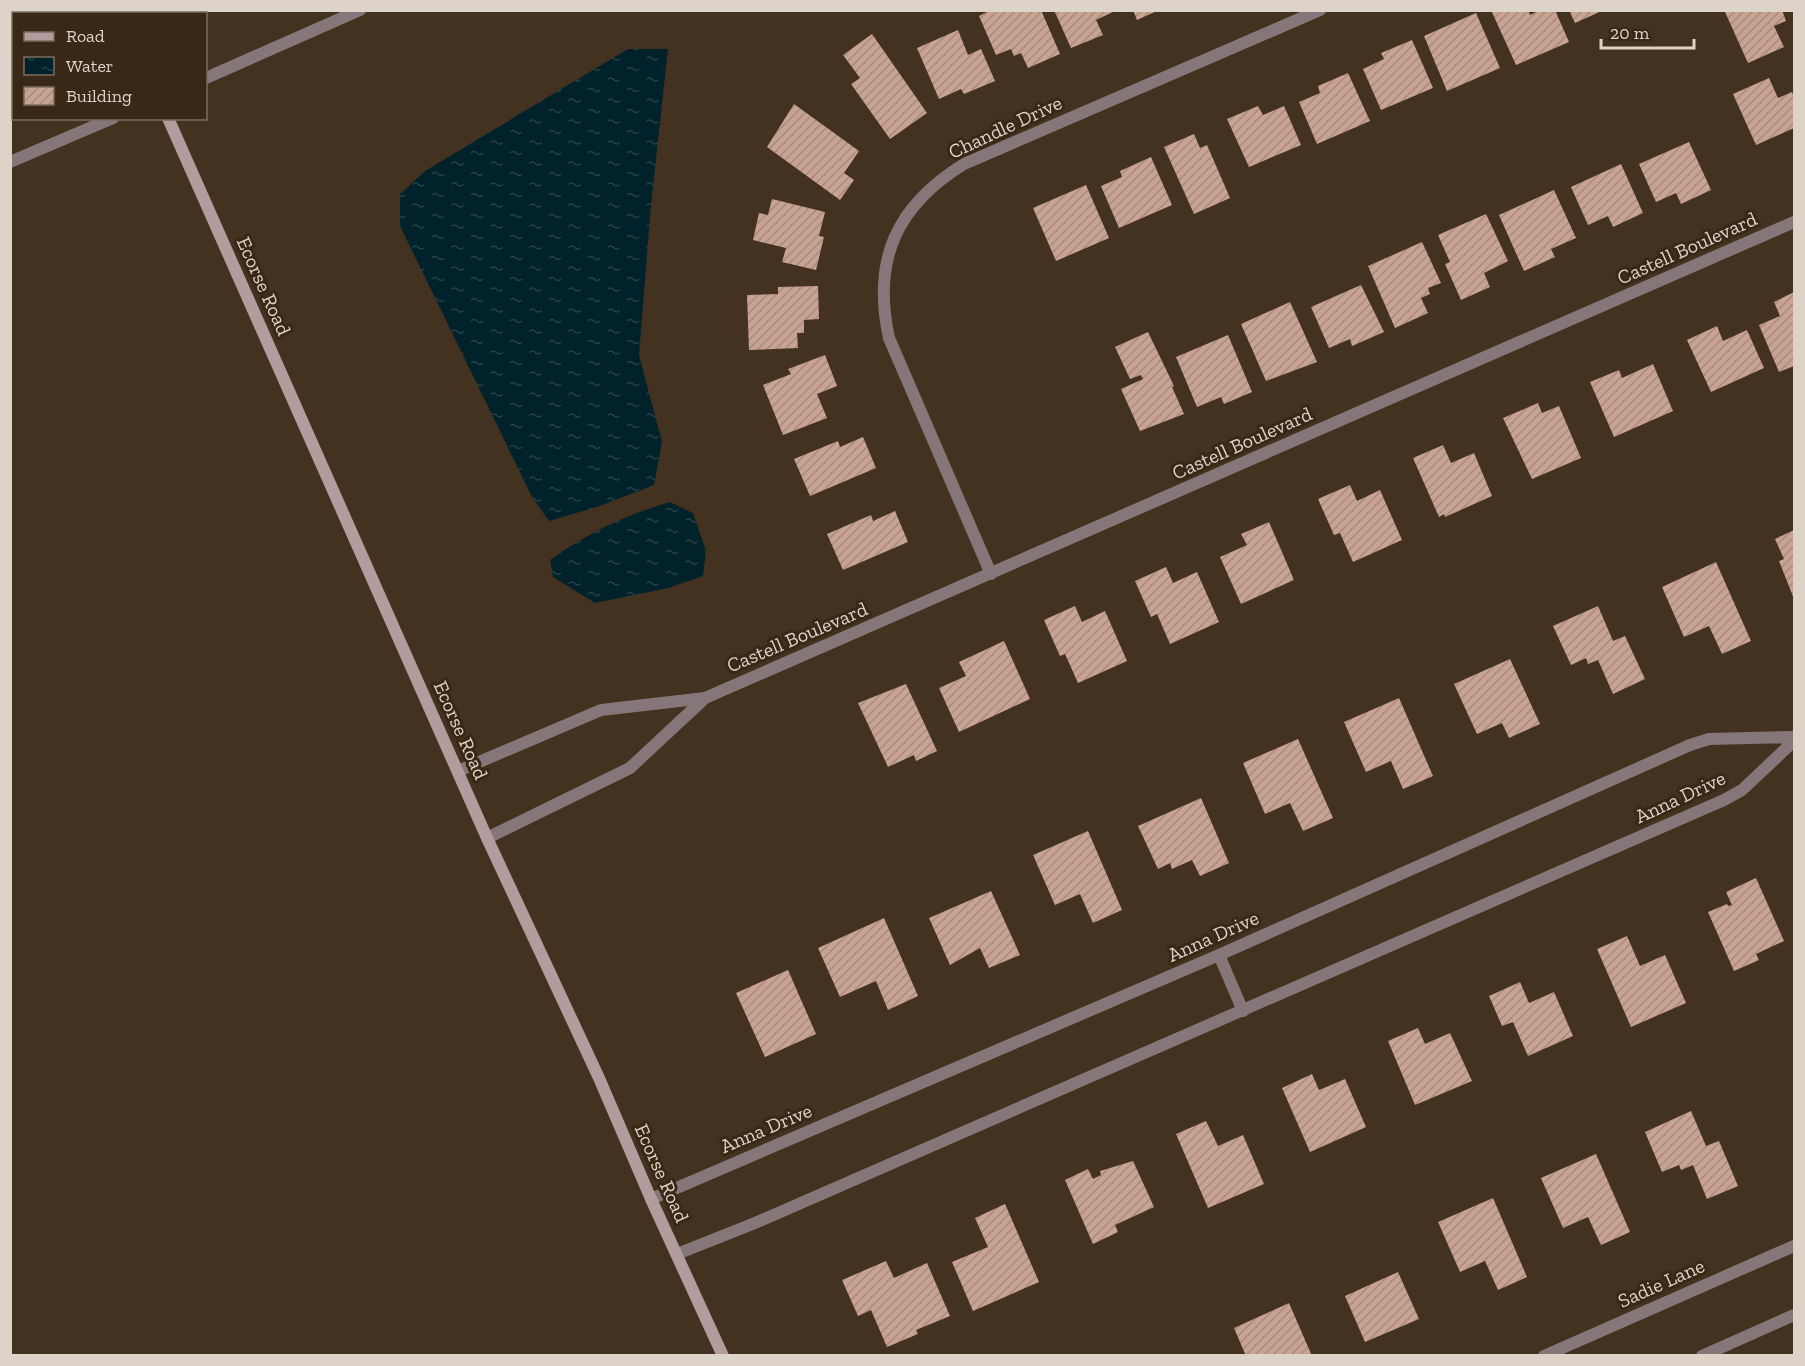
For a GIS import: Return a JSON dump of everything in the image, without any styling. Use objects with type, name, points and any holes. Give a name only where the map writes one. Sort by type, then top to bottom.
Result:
[{"type":"main road","name":"Ecorse Road","points":[[169,120],[487,838],[600,1078],[651,1200],[723,1356]]},
{"type":"street","points":[[207,78],[360,10]]},
{"type":"street","name":"Chandle Drive","points":[[991,574],[889,338],[884,317],[883,275],[889,251],[899,228],[926,192],[964,164],[1320,10]]},
{"type":"street","points":[[10,162],[108,120]]},
{"type":"street","name":"Castell Boulevard","points":[[458,771],[601,710],[705,698],[1794,222]]},
{"type":"street","name":"Castell Boulevard","points":[[487,838],[630,768],[705,698]]},
{"type":"street","name":"Anna Drive","points":[[651,1200],[1219,955],[1690,745],[1709,739],[1794,739]]},
{"type":"street","name":"Anna Drive","points":[[677,1254],[755,1223],[1724,800],[1742,790],[1794,739]]},
{"type":"street","points":[[1219,955],[1243,1011]]},
{"type":"street","name":"Sadie Lane","points":[[1544,1356],[1794,1246]]},
{"type":"street","points":[[1702,1356],[1794,1315]]},
{"type":"water","points":[[628,49],[668,49],[651,205],[639,355],[662,442],[654,485],[597,507],[549,521],[532,497],[400,226],[400,194],[425,171]]},
{"type":"water","points":[[670,502],[693,513],[706,551],[703,576],[668,588],[595,603],[553,577],[550,560],[578,541],[607,526]]},
{"type":"building","points":[[991,10],[1041,10],[1060,54],[1028,68],[1021,53],[1014,56],[1011,49],[996,55],[979,16]]},
{"type":"building","points":[[1054,10],[1117,10],[1096,20],[1103,35],[1071,48]]},
{"type":"building","points":[[1133,10],[1159,10],[1137,20]]},
{"type":"building","points":[[1491,10],[1528,10],[1530,15],[1540,10],[1555,10],[1569,42],[1516,65]]},
{"type":"building","points":[[1569,10],[1604,10],[1575,23]]},
{"type":"building","points":[[1728,10],[1782,10],[1786,21],[1774,26],[1784,47],[1748,63],[1725,12]]},
{"type":"building","points":[[1476,13],[1500,68],[1447,91],[1424,36]]},
{"type":"building","points":[[958,30],[968,55],[981,49],[995,81],[964,94],[961,89],[939,99],[917,48]]},
{"type":"building","points":[[872,34],[927,113],[890,139],[851,84],[860,78],[843,55]]},
{"type":"building","points":[[1412,40],[1433,88],[1381,110],[1363,69],[1384,59],[1381,53]]},
{"type":"building","points":[[1348,73],[1370,121],[1317,144],[1299,102],[1320,93],[1318,86]]},
{"type":"building","points":[[1769,78],[1778,98],[1792,92],[1794,128],[1756,145],[1733,94]]},
{"type":"building","points":[[794,104],[859,151],[844,173],[854,180],[840,200],[767,147]]},
{"type":"building","points":[[1258,106],[1263,115],[1284,106],[1301,145],[1249,167],[1227,119]]},
{"type":"building","points":[[1194,134],[1200,148],[1207,145],[1230,198],[1194,214],[1164,147]]},
{"type":"building","points":[[1689,142],[1711,190],[1681,204],[1676,193],[1656,202],[1639,164]]},
{"type":"building","points":[[1151,157],[1172,205],[1119,228],[1101,186],[1122,177],[1120,171]]},
{"type":"building","points":[[1621,164],[1643,213],[1613,227],[1608,216],[1588,225],[1571,187]]},
{"type":"building","points":[[1086,185],[1109,238],[1056,261],[1033,208]]},
{"type":"building","points":[[1554,190],[1576,238],[1551,249],[1555,257],[1524,271],[1499,215]]},
{"type":"building","points":[[772,199],[825,212],[819,236],[824,237],[816,270],[782,262],[786,248],[753,240],[759,213],[768,215]]},
{"type":"building","points":[[1486,214],[1508,261],[1484,273],[1490,287],[1461,300],[1445,264],[1450,262],[1438,235]]},
{"type":"building","points":[[1422,242],[1441,283],[1428,288],[1430,294],[1421,298],[1428,313],[1395,328],[1368,266]]},
{"type":"building","points":[[1361,285],[1384,332],[1352,346],[1350,339],[1329,348],[1311,307]]},
{"type":"building","points":[[818,286],[819,319],[804,320],[804,333],[797,333],[798,348],[749,350],[747,295],[778,294],[778,287]]},
{"type":"building","points":[[1794,292],[1794,366],[1779,372],[1759,325],[1780,316],[1774,302]]},
{"type":"building","points":[[1290,302],[1317,362],[1266,381],[1241,324]]},
{"type":"building","points":[[1717,326],[1723,341],[1747,330],[1764,368],[1711,392],[1687,340]]},
{"type":"building","points":[[1148,332],[1174,386],[1172,387],[1184,414],[1140,431],[1121,389],[1143,379],[1141,375],[1130,379],[1115,347]]},
{"type":"building","points":[[1228,335],[1252,392],[1224,404],[1221,397],[1197,407],[1176,357]]},
{"type":"building","points":[[825,355],[837,386],[817,394],[827,418],[783,435],[763,385],[791,374],[788,369]]},
{"type":"building","points":[[1653,364],[1673,411],[1614,437],[1590,382],[1619,370],[1622,378]]},
{"type":"building","points":[[1538,403],[1542,413],[1559,406],[1581,458],[1532,479],[1503,418]]},
{"type":"building","points":[[863,437],[876,468],[810,496],[794,459],[838,441],[840,447]]},
{"type":"building","points":[[1443,445],[1451,463],[1474,453],[1492,496],[1445,517],[1444,514],[1439,517],[1413,458]]},
{"type":"building","points":[[1350,485],[1357,501],[1380,490],[1402,540],[1353,562],[1340,533],[1334,535],[1318,499]]},
{"type":"building","points":[[895,511],[908,542],[843,570],[827,534],[871,515],[873,521]]},
{"type":"building","points":[[1269,522],[1294,580],[1241,604],[1220,557],[1247,545],[1241,534]]},
{"type":"building","points":[[1794,530],[1794,599],[1779,561],[1784,559],[1775,539]]},
{"type":"building","points":[[1716,562],[1751,641],[1722,654],[1709,626],[1684,637],[1662,587]]},
{"type":"building","points":[[1166,567],[1173,583],[1197,572],[1219,622],[1170,644],[1157,614],[1151,617],[1135,581]]},
{"type":"building","points":[[1075,606],[1082,622],[1105,611],[1127,661],[1078,683],[1065,654],[1060,656],[1044,620]]},
{"type":"building","points":[[1598,606],[1613,641],[1625,636],[1645,679],[1613,694],[1598,660],[1588,664],[1586,658],[1571,665],[1553,626]]},
{"type":"building","points":[[1004,641],[1030,699],[959,732],[939,688],[966,676],[959,662]]},
{"type":"building","points":[[1510,659],[1540,724],[1509,738],[1502,723],[1477,734],[1454,684]]},
{"type":"building","points":[[906,684],[937,751],[916,761],[914,755],[888,767],[858,703]]},
{"type":"building","points":[[1399,698],[1433,776],[1403,789],[1391,761],[1366,772],[1344,722]]},
{"type":"building","points":[[1298,739],[1333,818],[1303,831],[1290,803],[1265,814],[1243,763]]},
{"type":"building","points":[[1201,798],[1229,863],[1200,876],[1192,860],[1172,869],[1170,863],[1158,869],[1138,826]]},
{"type":"building","points":[[1088,831],[1122,910],[1093,923],[1080,894],[1055,905],[1033,855]]},
{"type":"building","points":[[1756,878],[1784,941],[1756,954],[1759,960],[1734,971],[1708,912],[1727,904],[1732,905],[1726,892]]},
{"type":"building","points":[[991,891],[1020,955],[989,968],[980,948],[950,965],[929,918]]},
{"type":"building","points":[[884,918],[918,996],[888,1010],[876,981],[840,997],[818,948]]},
{"type":"building","points":[[1627,936],[1640,966],[1665,955],[1686,1003],[1631,1027],[1597,949]]},
{"type":"building","points":[[788,970],[816,1034],[765,1057],[736,993]]},
{"type":"building","points":[[1520,982],[1529,1003],[1554,992],[1573,1036],[1528,1056],[1513,1022],[1502,1026],[1489,996]]},
{"type":"building","points":[[1418,1028],[1425,1044],[1450,1033],[1472,1081],[1415,1105],[1388,1041]]},
{"type":"building","points":[[1312,1074],[1319,1090],[1345,1079],[1366,1127],[1310,1152],[1282,1088]]},
{"type":"building","points":[[1691,1111],[1706,1146],[1719,1141],[1738,1186],[1707,1199],[1693,1165],[1681,1170],[1679,1165],[1662,1172],[1645,1132]]},
{"type":"building","points":[[1206,1121],[1218,1146],[1243,1135],[1264,1184],[1208,1208],[1176,1134]]},
{"type":"building","points":[[1596,1154],[1630,1232],[1601,1245],[1588,1217],[1563,1228],[1541,1178]]},
{"type":"building","points":[[1133,1161],[1154,1207],[1115,1225],[1118,1232],[1093,1244],[1065,1180],[1088,1169],[1093,1179],[1101,1175],[1100,1171]]},
{"type":"building","points":[[1493,1198],[1527,1277],[1498,1290],[1485,1261],[1460,1272],[1438,1222]]},
{"type":"building","points":[[1005,1204],[1039,1282],[973,1311],[952,1262],[988,1247],[975,1218]]},
{"type":"building","points":[[886,1261],[894,1278],[927,1263],[950,1316],[916,1330],[918,1334],[887,1347],[871,1310],[858,1316],[842,1280]]},
{"type":"building","points":[[1398,1272],[1419,1319],[1365,1342],[1345,1296]]},
{"type":"building","points":[[1289,1303],[1312,1356],[1246,1356],[1234,1328]]}]
